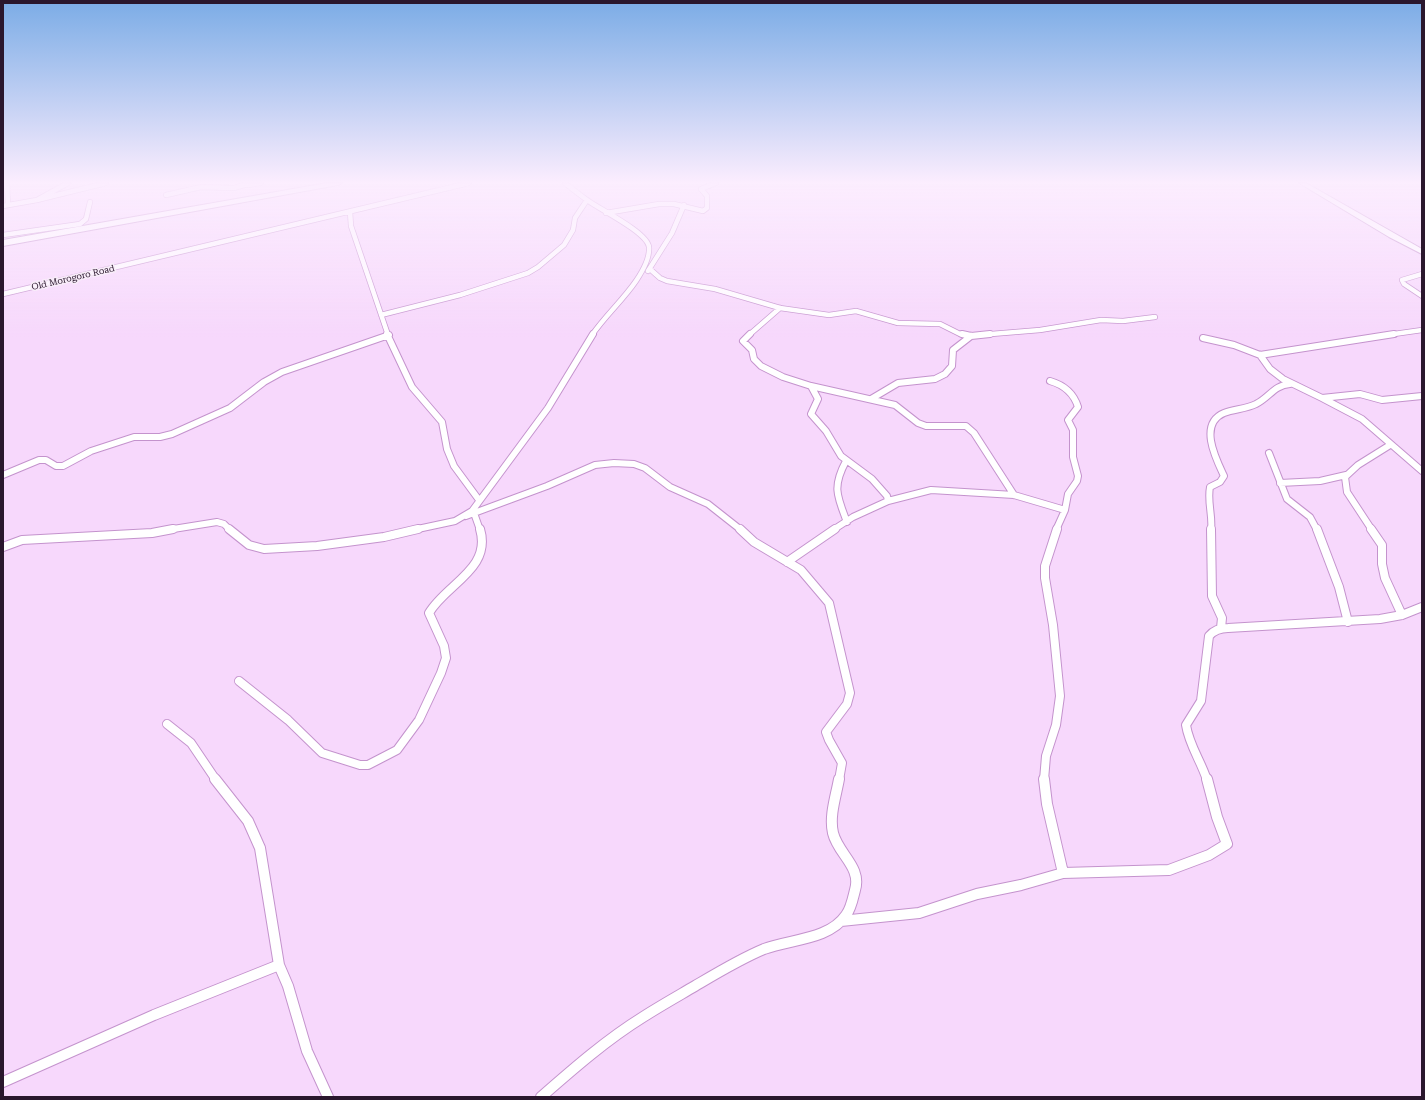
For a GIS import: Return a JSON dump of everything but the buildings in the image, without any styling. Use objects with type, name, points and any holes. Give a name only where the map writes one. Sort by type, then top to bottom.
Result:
[{"type":"highway","points":[[3,243],[51,234]]},
{"type":"street","name":"Old Morogoro Road","points":[[3,294],[255,234]]},
{"type":"street","points":[[354,234],[388,335],[412,388],[442,422],[445,428],[447,452],[462,480],[479,500]]},
{"type":"street","points":[[381,315],[460,295],[533,270],[569,238],[571,234]]},
{"type":"street","points":[[470,515],[479,500],[548,408],[601,322],[630,290],[640,276],[648,254],[647,242],[639,234]]},
{"type":"street","points":[[640,276],[651,270],[671,234]]},
{"type":"street","points":[[1390,234],[1422,252]]},
{"type":"street","points":[[651,270],[660,278],[667,281],[714,289],[780,308],[829,314],[856,311],[898,323],[940,324],[960,334],[971,336],[1040,330],[1101,320],[1123,321],[1155,317]]},
{"type":"street","points":[[1422,274],[1402,280],[1404,284],[1422,296]]},
{"type":"street","points":[[780,308],[743,342],[752,350],[754,359],[761,366],[783,377],[811,386],[900,407],[921,424],[966,426],[974,433],[1014,495]]},
{"type":"street","points":[[1203,338],[1234,345],[1260,355],[1422,330]]},
{"type":"street","points":[[3,475],[38,460],[46,460],[56,466],[63,466],[91,451],[117,442],[134,438],[160,437],[172,434],[230,408],[264,382],[282,372],[388,335]]},
{"type":"street","points":[[871,399],[898,383],[935,379],[945,374],[952,366],[953,350],[966,342],[971,336]]},
{"type":"street","points":[[1260,355],[1270,369],[1290,384],[1322,398],[1362,419],[1390,445],[1422,471]]},
{"type":"street","points":[[1050,381],[1062,385],[1076,401],[1078,407],[1068,420],[1073,430],[1073,457],[1078,476],[1077,481],[1068,494],[1065,510],[1052,540],[1045,566],[1045,578],[1053,625],[1060,696],[1056,725],[1046,756],[1044,778],[1046,804],[1064,873]]},
{"type":"street","points":[[1221,628],[1222,618],[1212,596],[1212,548],[1210,537],[1212,522],[1208,496],[1210,487],[1220,482],[1224,476],[1215,455],[1211,424],[1213,419],[1219,415],[1256,404],[1281,384],[1290,384]]},
{"type":"street","points":[[811,386],[818,399],[811,414],[826,431],[837,451],[846,461],[872,479],[884,492],[888,501]]},
{"type":"street","points":[[1322,398],[1352,394],[1360,394],[1382,400],[1422,396]]},
{"type":"street","points":[[1280,482],[1320,481],[1346,475],[1367,458],[1390,445]]},
{"type":"street","points":[[1269,453],[1287,499],[1310,517],[1316,528],[1339,587],[1348,622]]},
{"type":"street","points":[[846,461],[836,481],[835,487],[846,522]]},
{"type":"street","points":[[3,547],[22,540],[152,533],[217,522],[224,524],[234,535],[249,545],[264,549],[384,537],[455,521],[547,486],[569,475],[595,465],[614,463],[634,464],[651,471],[670,487],[708,504],[754,542],[801,570],[829,604],[832,622],[839,644],[842,665],[849,688],[847,704],[826,732],[830,742],[841,756],[842,763],[832,821],[833,833],[838,846],[855,871],[857,878],[856,888],[847,914],[837,926],[823,932],[765,949],[728,967],[642,1017],[586,1058],[541,1097]]},
{"type":"street","points":[[1346,475],[1345,486],[1353,502],[1382,544],[1384,578],[1402,615]]},
{"type":"street","points":[[787,562],[846,522],[888,501],[931,490],[1014,495],[1065,510]]},
{"type":"street","points":[[239,681],[282,716],[322,753],[360,765],[368,765],[397,750],[419,720],[441,673],[446,658],[444,646],[429,613],[432,606],[457,583],[481,554],[483,545],[470,515]]},
{"type":"street","points":[[841,921],[919,913],[977,894],[1021,885],[1064,873],[1169,870],[1186,862],[1223,850],[1227,844],[1217,817],[1203,767],[1188,737],[1186,725],[1201,701],[1209,636],[1211,633],[1221,628],[1380,619],[1402,615],[1422,607]]},
{"type":"street","points":[[167,724],[191,743],[214,778],[248,821],[260,848],[278,965],[288,986],[307,1051],[328,1097]]},
{"type":"street","points":[[3,1082],[154,1016],[278,965]]}]
